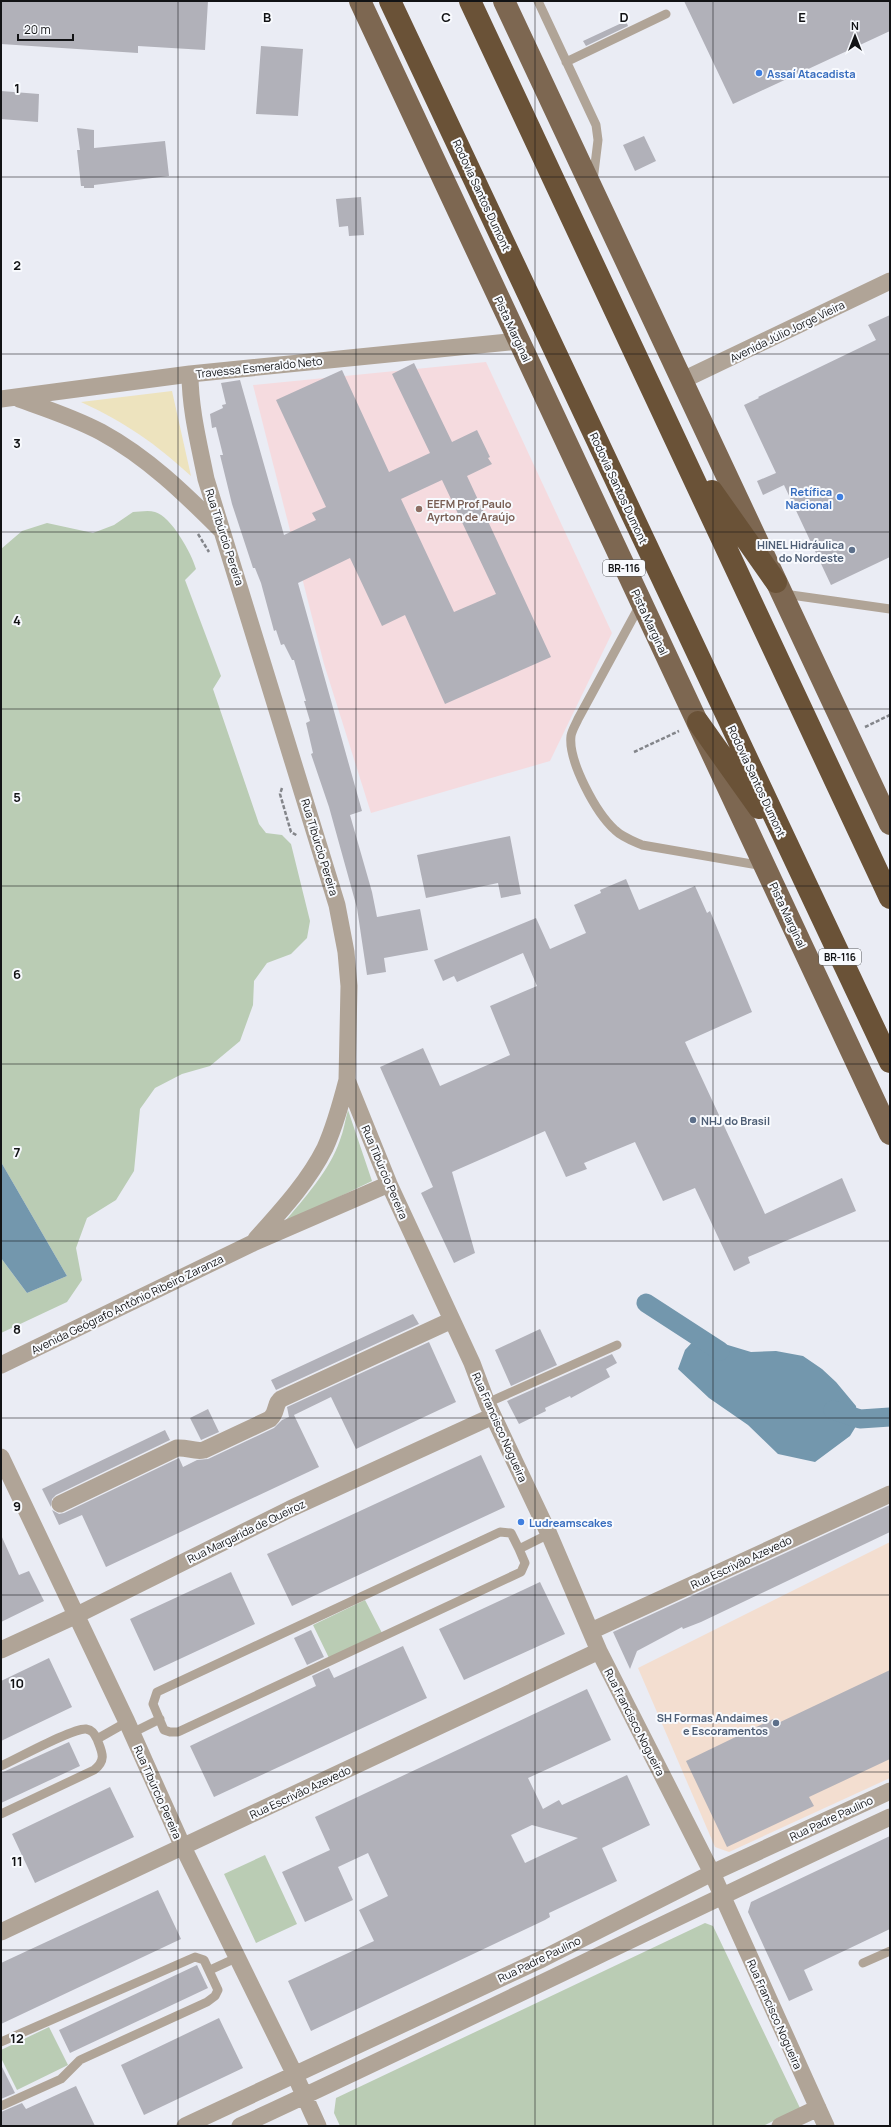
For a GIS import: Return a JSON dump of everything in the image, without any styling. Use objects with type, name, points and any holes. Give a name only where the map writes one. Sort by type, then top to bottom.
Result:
[{"type":"highway","name":"Rodovia Santos Dumont","points":[[390,1],[890,1062]]},
{"type":"highway","points":[[470,1],[680,446],[890,898]]},
{"type":"highway","points":[[680,446],[779,588]]},
{"type":"highway","points":[[690,726],[791,852]]},
{"type":"main road","name":"Pista Marginal","points":[[360,1],[641,604],[690,726],[765,866],[890,1134]]},
{"type":"main road","points":[[504,1],[890,824]]},
{"type":"street","name":"Avenida Júlio Jorge Vieira","points":[[683,380],[890,281]]},
{"type":"street","name":"Travessa Esmeraldo Neto","points":[[9,399],[190,374],[519,341]]},
{"type":"street","name":"Rua Tibúrcio Pereira","points":[[190,374],[194,417],[206,479],[224,533],[337,905],[346,952],[349,986],[347,1080],[389,1184],[450,1317]]},
{"type":"street","points":[[9,399],[76,419],[132,450],[179,488],[224,533]]},
{"type":"street","name":"Avenida Geógrafo Antônio Ribeiro Zaranza","points":[[253,1243],[286,1206],[316,1164],[325,1147],[338,1115],[347,1080]]},
{"type":"street","name":"Avenida Geógrafo Antônio Ribeiro Zaranza","points":[[1,1365],[253,1243],[389,1184]]},
{"type":"street","points":[[60,1504],[177,1448],[187,1448],[194,1451],[204,1450],[250,1428],[274,1415],[278,1402],[281,1399],[450,1317]]},
{"type":"street","name":"Rua Francisco Nogueira","points":[[450,1317],[472,1363],[490,1409],[549,1534],[599,1651],[712,1873],[721,1896],[826,2126]]},
{"type":"street","name":"Rua Margarida de Queiroz","points":[[1,1650],[77,1615],[490,1409]]},
{"type":"street","name":"Rua Tibúrcio Pereira","points":[[1,1457],[130,1728],[183,1847],[236,1958],[295,2075],[318,2126]]},
{"type":"street","name":"Rua Escrivão Azevedo","points":[[591,1631],[890,1494]]},
{"type":"street","name":"Rua Escrivão Azevedo","points":[[1,1932],[599,1651]]},
{"type":"street","name":"Rua Padre Paulino","points":[[186,2126],[542,1959],[712,1873],[890,1791]]},
{"type":"street","points":[[240,2126],[552,1979],[721,1896],[890,1817]]},
{"type":"street","points":[[542,1959],[552,1979]]},
{"type":"street","points":[[474,1991],[484,2011]]},
{"type":"street","points":[[780,2126],[818,2108]]},
{"type":"lane","points":[[538,1],[596,125],[598,140],[592,190]]},
{"type":"lane","points":[[566,62],[666,14]]},
{"type":"lane","points":[[779,588],[890,608]]},
{"type":"lane","points":[[641,604],[578,719],[571,735],[573,757],[583,783],[614,830],[626,838],[642,844],[765,866]]},
{"type":"lane","points":[[490,1409],[617,1345]]},
{"type":"lane","points":[[500,1532],[511,1533],[519,1549],[525,1563],[521,1572],[178,1732],[164,1730],[153,1704],[157,1692],[500,1532]]},
{"type":"lane","points":[[519,1549],[549,1534]]},
{"type":"lane","points":[[96,1739],[160,1719]]},
{"type":"lane","points":[[1,1766],[76,1731],[90,1730],[94,1732],[103,1753],[102,1762],[99,1766],[1,1814]]},
{"type":"lane","points":[[863,1963],[890,1950]]},
{"type":"lane","points":[[1,2042],[195,1957],[199,1957],[204,1960],[210,1970],[218,1990],[215,1996],[207,2002],[80,2060],[61,2079],[1,2106]]},
{"type":"lane","points":[[210,1970],[236,1958]]},
{"type":"path","points":[[196,531],[210,554]]},
{"type":"path","points":[[848,735],[890,715]]},
{"type":"path","points":[[634,752],[690,726]]},
{"type":"path","points":[[282,787],[280,794],[291,832],[302,839]]},
{"type":"shaded area","name":"EEFM Prof Paulo Ayrton de Araújo","points":[[486,362],[612,633],[550,761],[371,813],[324,664],[253,385]]},
{"type":"shaded area","name":"SH Formas Andaimes e Escoramentos","points":[[890,1542],[890,1778],[729,1852],[715,1847],[638,1668]]},
{"type":"green space","points":[[152,511],[168,520],[180,536],[194,562],[196,569],[185,580],[221,676],[213,689],[259,824],[266,833],[282,835],[291,844],[310,921],[307,938],[291,954],[267,963],[254,981],[253,1005],[240,1041],[210,1066],[182,1074],[155,1088],[140,1109],[134,1171],[116,1200],[87,1218],[76,1248],[82,1280],[67,1302],[1,1333],[1,1258],[27,1293],[67,1276],[1,1162],[1,549],[22,531],[47,523],[93,533],[114,525],[133,512]]},
{"type":"green space","points":[[348,1110],[372,1181],[283,1224],[323,1174],[335,1152]]},
{"type":"green space","points":[[365,1600],[382,1633],[329,1658],[313,1625]]},
{"type":"green space","points":[[265,1855],[297,1924],[256,1943],[224,1874]]},
{"type":"green space","points":[[705,1923],[713,1926],[800,2108],[763,2126],[340,2126],[334,2113],[336,2098]]},
{"type":"green space","points":[[49,2027],[68,2065],[17,2090],[1,2058],[1,2050]]},
{"type":"sand","points":[[172,391],[191,476],[165,453],[139,434],[81,402]]},
{"type":"water","points":[[1,1162],[67,1276],[27,1293],[1,1258]]},
{"type":"water","points":[[698,1336],[751,1352],[776,1351],[803,1356],[822,1369],[836,1382],[856,1406],[858,1423],[850,1436],[815,1462],[778,1454],[748,1425],[709,1398],[678,1369],[685,1350]]},
{"type":"building","points":[[1,1],[208,1],[205,50],[138,46],[138,53],[1,44]]},
{"type":"building","name":"Assaí Atacadista","points":[[684,1],[890,1],[890,31],[733,104]]},
{"type":"building","points":[[626,21],[628,26],[586,46],[583,41]]},
{"type":"building","points":[[261,46],[303,49],[298,116],[256,114]]},
{"type":"building","points":[[1,91],[39,94],[38,122],[1,119]]},
{"type":"building","points":[[77,128],[94,130],[94,148],[165,141],[169,176],[94,185],[94,188],[84,188],[84,186],[81,186],[77,150],[80,150]]},
{"type":"building","points":[[644,136],[656,161],[635,171],[623,145]]},
{"type":"building","points":[[361,197],[364,235],[349,236],[348,226],[339,227],[336,199]]},
{"type":"building","points":[[890,315],[890,557],[831,585],[784,485],[763,495],[757,481],[776,473],[744,405],[876,340],[868,325]]},
{"type":"building","points":[[414,363],[452,442],[477,430],[490,457],[488,458],[492,464],[467,476],[551,657],[445,704],[405,615],[382,626],[350,558],[298,583],[362,811],[350,815],[372,892],[377,917],[420,909],[428,950],[384,958],[386,972],[367,975],[357,908],[329,807],[311,754],[313,753],[306,723],[310,721],[304,701],[306,701],[294,660],[292,660],[284,644],[281,645],[276,630],[274,631],[261,583],[255,568],[253,568],[232,504],[220,455],[223,455],[216,427],[212,428],[210,414],[223,408],[222,405],[226,404],[221,383],[240,380],[284,535],[316,520],[312,513],[326,507],[276,400],[342,370],[389,472],[430,453],[392,374]],"holes":[[[442,480],[496,594],[454,612],[401,499]]]},
{"type":"building","points":[[510,836],[521,894],[501,898],[498,883],[426,898],[417,855]]},
{"type":"building","points":[[626,879],[639,910],[695,886],[707,913],[710,911],[752,1012],[685,1042],[765,1214],[842,1178],[856,1211],[748,1257],[750,1263],[734,1271],[695,1188],[663,1201],[635,1142],[584,1163],[587,1169],[566,1177],[545,1131],[452,1172],[475,1253],[454,1263],[421,1193],[433,1187],[380,1067],[423,1048],[440,1086],[510,1055],[490,1006],[537,986],[523,953],[457,982],[454,976],[443,981],[434,960],[536,918],[550,949],[586,933],[574,905],[601,893],[600,890]]},
{"type":"building","points":[[413,1314],[419,1324],[276,1390],[271,1380]]},
{"type":"building","points":[[540,1329],[557,1365],[511,1386],[495,1350]]},
{"type":"building","points":[[429,1342],[456,1402],[356,1449],[331,1397],[294,1415],[319,1467],[106,1567],[82,1515],[59,1525],[52,1510],[59,1514],[64,1513],[179,1458],[183,1467],[197,1460],[208,1459],[274,1428],[282,1420],[289,1417],[287,1407]]},
{"type":"building","points":[[612,1354],[617,1363],[606,1369],[610,1377],[571,1398],[570,1396],[545,1408],[546,1411],[519,1424],[507,1401]]},
{"type":"building","points":[[208,1409],[219,1432],[201,1440],[190,1418]]},
{"type":"building","points":[[165,1430],[170,1440],[56,1495],[52,1499],[51,1507],[42,1489]]},
{"type":"building","points":[[481,1455],[505,1507],[292,1606],[267,1554]]},
{"type":"building","points":[[890,1505],[890,1532],[701,1622],[683,1629],[682,1627],[637,1651],[630,1669],[613,1632]]},
{"type":"building","points":[[1,1535],[19,1575],[29,1571],[44,1601],[1,1622]]},
{"type":"building","points":[[231,1572],[255,1624],[154,1671],[130,1619]]},
{"type":"building","points":[[540,1582],[565,1634],[464,1680],[439,1629]]},
{"type":"building","points":[[311,1630],[324,1657],[307,1665],[294,1638]]},
{"type":"building","points":[[403,1646],[427,1698],[214,1797],[190,1746],[316,1686],[312,1676],[329,1668],[334,1678]]},
{"type":"building","points":[[49,1658],[72,1707],[1,1741],[1,1681]]},
{"type":"building","points":[[890,1670],[890,1759],[809,1797],[814,1806],[727,1847],[686,1761],[773,1719],[776,1724]]},
{"type":"building","points":[[587,1689],[611,1740],[528,1778],[543,1809],[559,1800],[562,1805],[627,1775],[650,1825],[602,1848],[617,1881],[549,1913],[550,1917],[545,1920],[311,2031],[288,1981],[374,1941],[359,1910],[388,1896],[368,1853],[338,1867],[353,1900],[305,1922],[282,1872],[330,1850],[315,1817]],"holes":[[[532,1825],[578,1838],[525,1863],[511,1835]]]},
{"type":"building","points":[[69,1742],[80,1766],[1,1803],[1,1773]]},
{"type":"building","points":[[110,1787],[134,1837],[35,1883],[12,1834]]},
{"type":"building","points":[[890,1836],[890,1929],[804,1970],[813,1990],[789,2001],[748,1912],[751,1902]]},
{"type":"building","points":[[158,1890],[181,1939],[1,2024],[1,1963]]},
{"type":"building","points":[[197,1965],[208,1988],[70,2053],[59,2030]]},
{"type":"building","points":[[219,2018],[243,2068],[144,2115],[121,2065]]},
{"type":"building","points":[[1,2065],[15,2093],[1,2099]]},
{"type":"building","points":[[76,2086],[95,2126],[1,2126],[1,2112],[22,2103],[26,2109]]},
{"type":"waterway","points":[[646,1303],[720,1351]]},
{"type":"waterway","points":[[833,1410],[860,1419],[890,1417]]},
{"type":"place","name":"Assaí Atacadista","points":[[759,73]]},
{"type":"place","name":"Retífica Nacional","points":[[840,497]]},
{"type":"place","name":"EEFM Prof Paulo Ayrton de Araújo","points":[[419,509]]},
{"type":"place","name":"HINEL Hidráulica do Nordeste","points":[[852,550]]},
{"type":"place","name":"NHJ do Brasil","points":[[693,1120]]},
{"type":"place","name":"Ludreamscakes","points":[[521,1522]]},
{"type":"place","name":"SH Formas Andaimes e Escoramentos","points":[[776,1723]]}]
